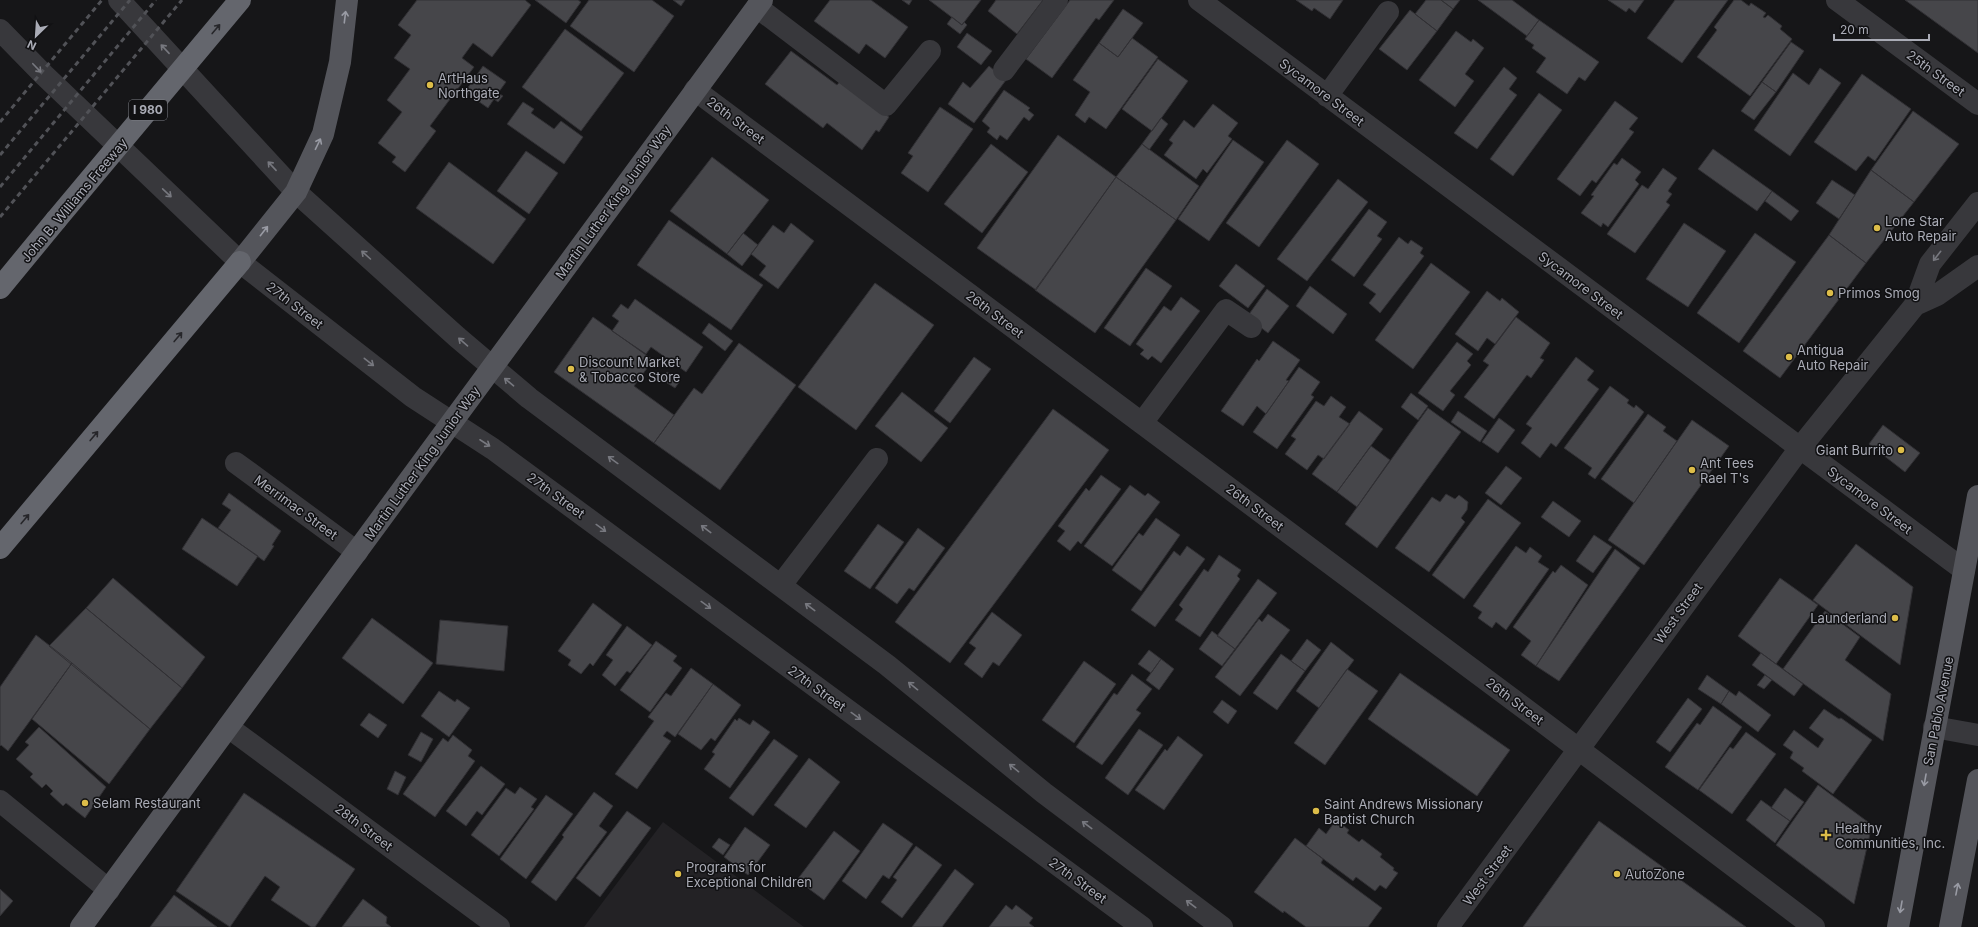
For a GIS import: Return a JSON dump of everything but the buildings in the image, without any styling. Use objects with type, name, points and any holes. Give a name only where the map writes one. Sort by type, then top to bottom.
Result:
[{"type":"highway","name":"John B. Williams Freeway","points":[[15,270],[240,0]]},
{"type":"highway","points":[[0,548],[240,262]]},
{"type":"highway","points":[[0,298],[15,270]]},
{"type":"highway","name":"I 980","points":[[0,288],[15,270]]},
{"type":"main road","points":[[240,262],[296,192],[323,134],[340,62],[347,0]]},
{"type":"main road","name":"Martin Luther King Junior Way","points":[[82,927],[760,4]]},
{"type":"main road","name":"San Pablo Avenue","points":[[1898,927],[1978,496]]},
{"type":"main road","points":[[1950,927],[1978,780]]},
{"type":"street","points":[[119,0],[296,192],[492,368],[529,398],[887,665],[1044,793],[1222,927]]},
{"type":"street","points":[[1004,70],[1057,0]]},
{"type":"street","name":"Sycamore Street","points":[[1199,0],[1964,570]]},
{"type":"street","name":"25th Street","points":[[1837,0],[1978,104]]},
{"type":"street","points":[[760,4],[886,106],[930,51]]},
{"type":"street","points":[[1328,96],[1388,12]]},
{"type":"street","name":"27th Street","points":[[0,30],[44,75],[240,262],[413,397],[493,448],[1142,927]]},
{"type":"street","name":"26th Street","points":[[696,90],[1579,749],[1814,927]]},
{"type":"street","name":"West Street","points":[[1448,927],[1800,448],[1915,305],[1930,264],[1978,203]]},
{"type":"street","name":"West Street","points":[[1915,305],[1937,295],[1978,266]]},
{"type":"street","points":[[1142,423],[1226,310],[1251,327]]},
{"type":"street","points":[[781,585],[877,459]]},
{"type":"street","name":"Merrimac Street","points":[[236,463],[357,552]]},
{"type":"street","name":"28th Street","points":[[228,727],[499,927]]},
{"type":"street","points":[[1934,728],[1978,735]]},
{"type":"street","points":[[0,801],[109,890]]},
{"type":"shaded area","name":"Programs for Exceptional Children","points":[[663,822],[804,927],[584,927]]},
{"type":"railway","points":[[0,122],[102,0]]},
{"type":"railway","points":[[0,155],[130,0]]},
{"type":"railway","points":[[0,187],[156,0]]},
{"type":"railway","points":[[0,217],[182,0]]},
{"type":"place","name":"ArtHaus Northgate","points":[[430,85]]},
{"type":"place","name":"Lone Star Auto Repair","points":[[1877,228]]},
{"type":"place","name":"Primos Smog","points":[[1830,293]]},
{"type":"place","name":"Antigua Auto Repair","points":[[1789,357]]},
{"type":"place","name":"Discount Market & Tobacco Store","points":[[571,369]]},
{"type":"place","name":"Giant Burrito","points":[[1901,450]]},
{"type":"place","name":"Ant Tees Rael T's","points":[[1692,470]]},
{"type":"place","name":"Launderland","points":[[1895,618]]},
{"type":"place","name":"Selam Restaurant","points":[[85,803]]},
{"type":"place","name":"Saint Andrews Missionary Baptist Church","points":[[1316,811]]},
{"type":"place","name":"Healthy Communities, Inc.","points":[[1826,835]]},
{"type":"place","name":"Programs for Exceptional Children","points":[[678,874]]},
{"type":"place","name":"AutoZone","points":[[1617,874]]}]
